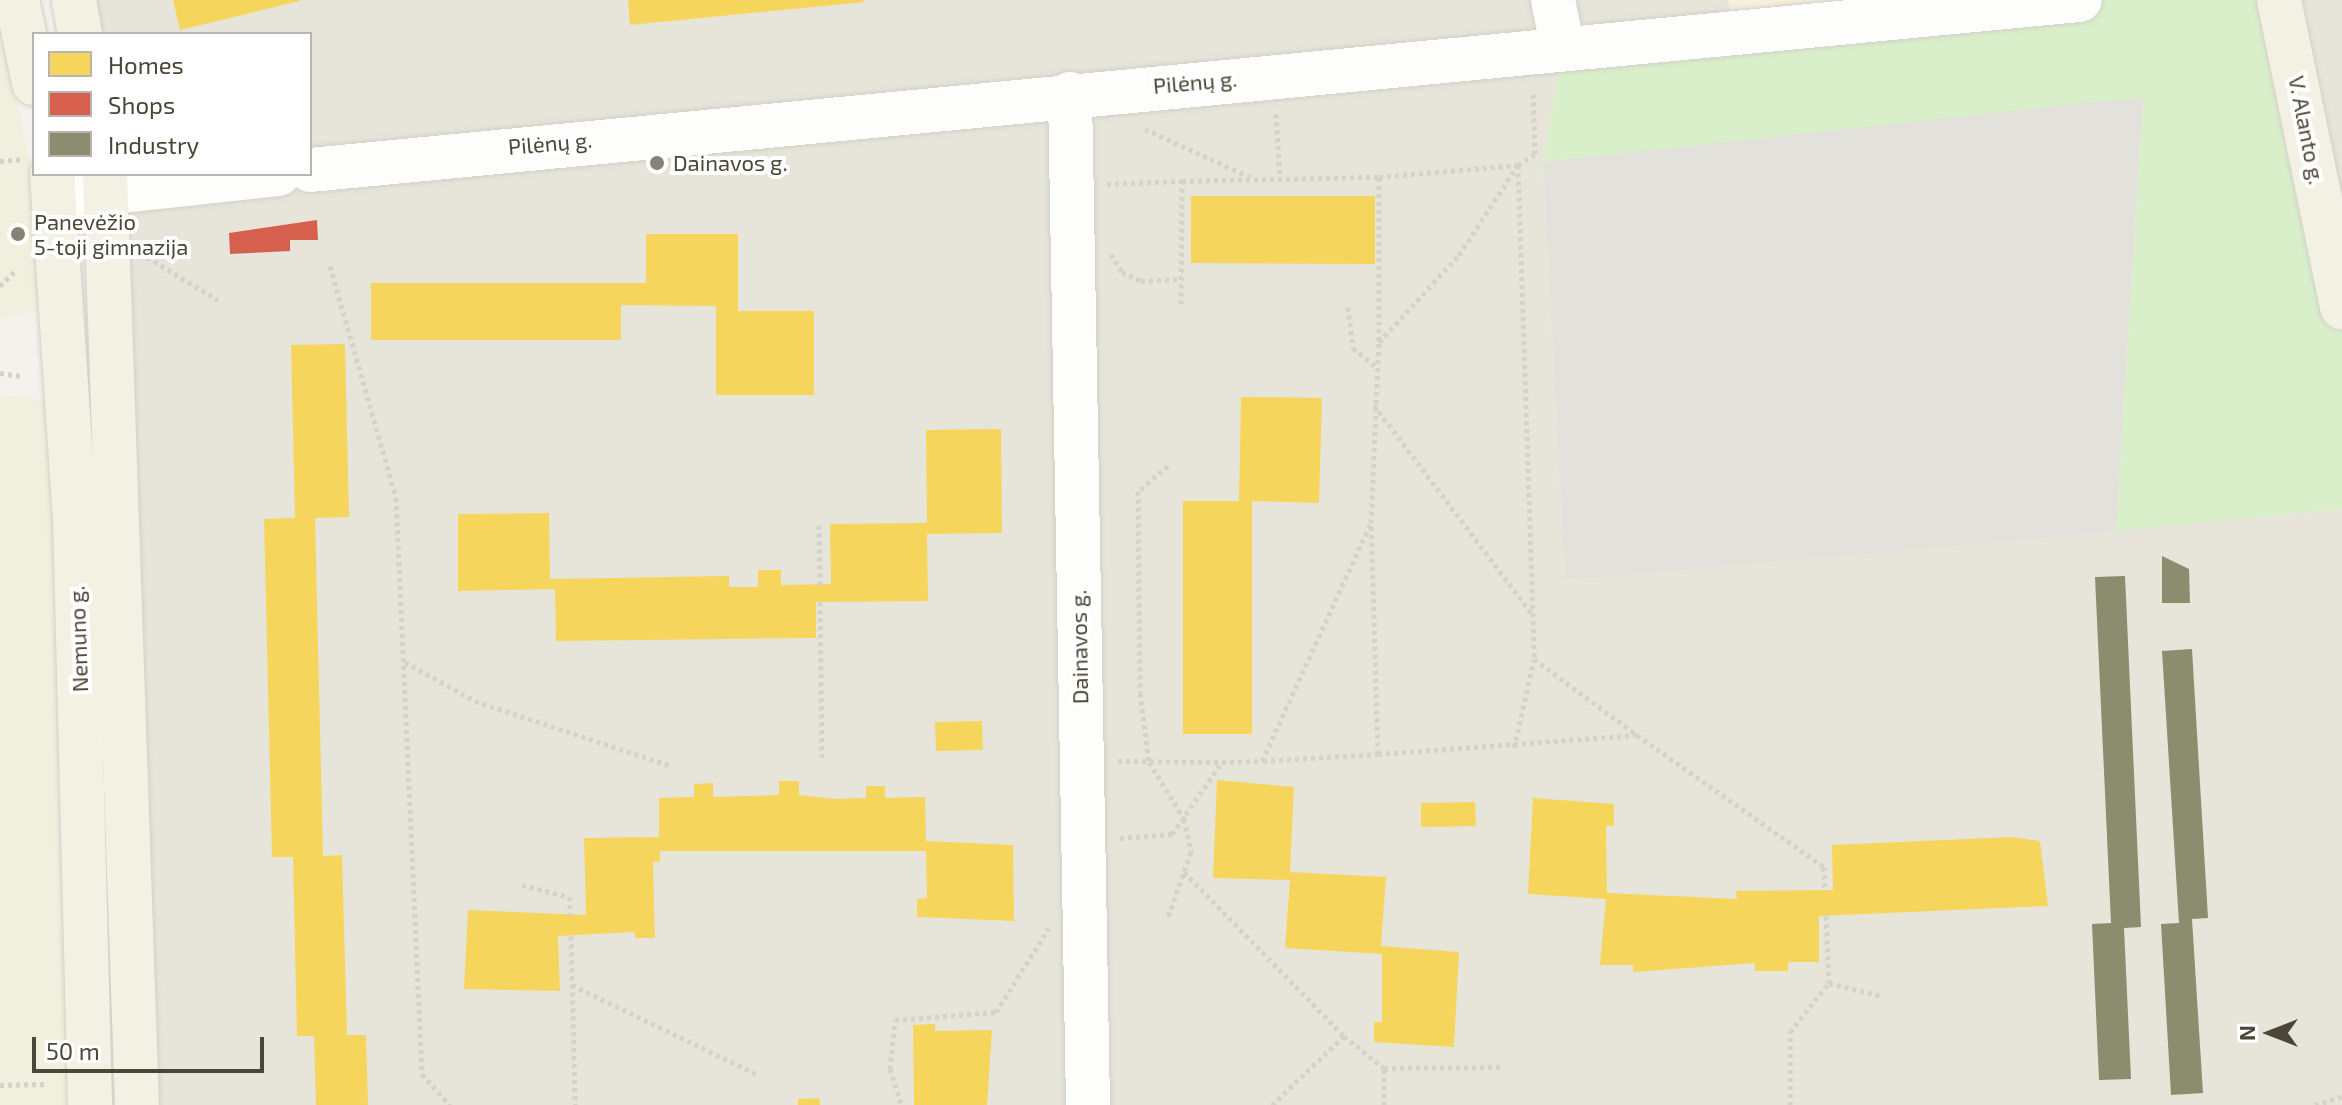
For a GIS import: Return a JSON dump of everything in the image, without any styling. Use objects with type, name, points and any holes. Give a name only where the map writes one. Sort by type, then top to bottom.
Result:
[{"type":"main road","points":[[17,0],[32,73]]},
{"type":"main road","points":[[74,0],[80,32]]},
{"type":"main road","name":"V. Alanto g.","points":[[2279,0],[2342,308]]},
{"type":"main road","name":"Nemuno g.","points":[[107,184],[137,1105]]},
{"type":"main road","name":"Nemuno g.","points":[[54,186],[75,519],[90,1105]]},
{"type":"street","points":[[1553,0],[1563,49]]},
{"type":"street","name":"Pilėnų g.","points":[[312,170],[1070,94],[2080,0]]},
{"type":"street","name":"Dainavos g.","points":[[1070,94],[1088,1105]]},
{"type":"street","points":[[54,186],[245,176]]},
{"type":"path","points":[[1379,342],[1459,255],[1518,165],[1535,154],[1533,90]]},
{"type":"path","points":[[1276,114],[1280,179]]},
{"type":"path","points":[[1141,128],[1257,180]]},
{"type":"path","points":[[1100,184],[1379,177],[1518,165]]},
{"type":"path","points":[[1514,748],[1534,659],[1518,165]]},
{"type":"path","points":[[1099,171],[1100,197]]},
{"type":"path","points":[[1378,754],[1371,523],[1373,404],[1379,342],[1379,177]]},
{"type":"path","points":[[1181,304],[1182,181]]},
{"type":"path","points":[[1102,239],[1122,272],[1141,281],[1181,279]]},
{"type":"path","points":[[147,257],[218,300]]},
{"type":"path","points":[[330,266],[396,498],[422,1074],[450,1105]]},
{"type":"path","points":[[0,286],[17,269]]},
{"type":"path","points":[[1348,307],[1353,348],[1376,367]]},
{"type":"path","points":[[0,373],[21,376]]},
{"type":"path","points":[[1373,404],[1532,614]]},
{"type":"path","points":[[1168,466],[1138,491],[1140,693],[1149,762],[1184,819],[1191,852],[1168,917]]},
{"type":"path","points":[[1262,761],[1371,523]]},
{"type":"path","points":[[819,525],[820,585]]},
{"type":"path","points":[[820,602],[822,757]]},
{"type":"path","points":[[1534,659],[1824,867],[1825,890]]},
{"type":"path","points":[[404,661],[475,701],[669,765]]},
{"type":"path","points":[[1081,761],[1262,761],[1514,748],[1637,735]]},
{"type":"path","points":[[1083,840],[1172,834],[1222,762]]},
{"type":"path","points":[[1184,872],[1344,1036],[1384,1068],[1500,1067]]},
{"type":"path","points":[[522,885],[570,897],[570,915]]},
{"type":"path","points":[[901,1103],[890,1069],[895,1020],[996,1012],[1044,931],[1084,911]]},
{"type":"path","points":[[1790,1105],[1790,1032],[1829,983],[1826,916]]},
{"type":"path","points":[[571,936],[575,1105]]},
{"type":"path","points":[[1829,983],[1882,996]]},
{"type":"path","points":[[572,985],[758,1075]]},
{"type":"path","points":[[1272,1105],[1344,1036]]},
{"type":"path","points":[[1384,1068],[1384,1105]]},
{"type":"path","points":[[0,1085],[46,1084]]},
{"type":"path","points":[[2315,1105],[2342,1097]]},
{"type":"shaded area","points":[[87,0],[1728,0],[1731,15],[1583,25],[1563,49],[1543,162],[1565,580],[2342,509],[2342,1105],[157,1105],[118,176],[312,176],[312,32],[94,32]]},
{"type":"shaded area","points":[[1728,0],[1858,0],[1731,15]]},
{"type":"shaded area","points":[[2279,0],[2342,0],[2342,308]]},
{"type":"shaded area","name":"Panevėžio 5-toji gimnazija","points":[[0,11],[29,160],[45,309],[0,320]]},
{"type":"shaded area","points":[[2143,97],[2116,531],[1565,580],[1543,162]]},
{"type":"shaded area","points":[[0,395],[49,401],[72,1105],[0,1105]]},
{"type":"green space","points":[[2080,0],[2279,0],[2342,308],[2342,509],[2116,531],[2143,98],[1543,162],[1563,49]]},
{"type":"building: Homes","points":[[173,0],[300,0],[300,1],[180,30]]},
{"type":"building: Homes","points":[[628,0],[863,0],[864,2],[630,25]]},
{"type":"building: Homes","points":[[1191,196],[1375,196],[1375,264],[1191,263]]},
{"type":"building: Homes","points":[[646,234],[738,234],[738,311],[814,311],[814,395],[716,395],[716,306],[621,305],[621,340],[371,340],[371,283],[646,283]]},
{"type":"building: Homes","points":[[345,344],[349,517],[315,518],[323,856],[342,855],[347,1035],[366,1035],[368,1105],[316,1105],[314,1036],[297,1036],[293,857],[272,857],[264,519],[295,518],[291,345]]},
{"type":"building: Homes","points":[[1241,397],[1322,398],[1319,503],[1252,501],[1252,734],[1183,734],[1183,501],[1239,501]]},
{"type":"building: Homes","points":[[1001,429],[1002,533],[927,534],[928,601],[816,602],[816,638],[556,641],[555,589],[458,591],[458,514],[549,513],[550,579],[729,576],[729,587],[758,587],[758,570],[781,570],[781,585],[831,584],[830,524],[927,523],[926,430]]},
{"type":"building: Homes","points":[[982,721],[983,750],[936,751],[935,722]]},
{"type":"building: Homes","points":[[1217,780],[1294,787],[1290,872],[1386,877],[1381,946],[1459,952],[1454,1047],[1374,1042],[1374,1022],[1382,1022],[1382,954],[1285,948],[1290,880],[1213,878]]},
{"type":"building: Homes","points":[[779,781],[799,781],[799,795],[834,799],[866,798],[866,786],[885,786],[885,798],[925,797],[926,841],[1013,845],[1014,921],[917,917],[917,899],[927,898],[926,851],[660,851],[660,862],[653,862],[655,938],[635,938],[635,932],[558,936],[560,991],[464,989],[468,910],[586,915],[584,838],[659,837],[659,798],[694,797],[694,784],[713,783],[713,797],[779,795]]},
{"type":"building: Homes","points":[[1533,798],[1614,804],[1614,826],[1606,826],[1607,893],[1737,899],[1736,891],[1833,890],[1832,845],[2012,837],[2040,841],[2048,906],[1819,916],[1819,962],[1788,962],[1788,971],[1755,971],[1755,963],[1633,972],[1633,965],[1600,965],[1606,899],[1528,894]]},
{"type":"building: Homes","points":[[1475,802],[1476,826],[1421,827],[1421,803]]},
{"type":"building: Homes","points":[[935,1024],[935,1031],[992,1030],[987,1105],[914,1105],[913,1025]]},
{"type":"building: Homes","points":[[819,1098],[820,1105],[798,1105],[798,1099]]},
{"type":"building: Shops","points":[[317,220],[318,240],[290,240],[290,251],[230,254],[229,233]]},
{"type":"building: Industry","points":[[2162,556],[2189,569],[2190,603],[2162,603]]},
{"type":"building: Industry","points":[[2125,576],[2141,927],[2124,928],[2131,1079],[2099,1080],[2092,924],[2111,923],[2095,577]]},
{"type":"building: Industry","points":[[2192,649],[2208,918],[2192,919],[2203,1093],[2171,1095],[2161,924],[2179,923],[2162,651]]},
{"type":"place","name":"Dainavos g.","points":[[657,163]]},
{"type":"place","name":"Panevėžio 5-toji gimnazija","points":[[18,234]]}]
